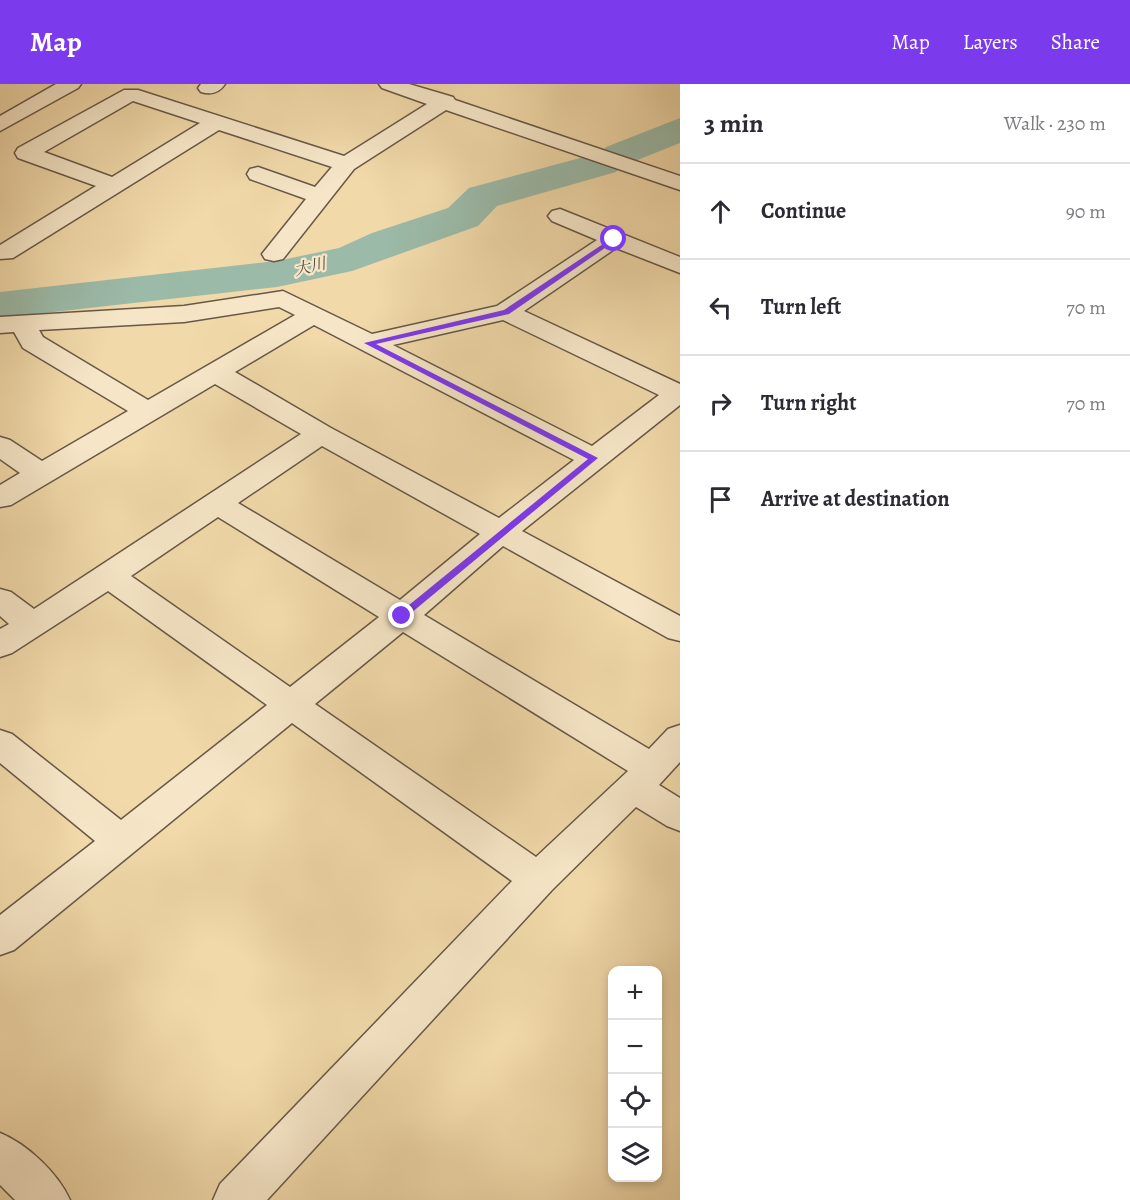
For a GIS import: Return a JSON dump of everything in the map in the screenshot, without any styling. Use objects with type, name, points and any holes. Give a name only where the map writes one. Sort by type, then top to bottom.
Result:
[{"type":"street","points":[[0,125],[71,84]]},
{"type":"street","points":[[389,84],[680,183]]},
{"type":"street","points":[[114,185],[26,153],[130,94],[346,164]]},
{"type":"street","points":[[274,254],[346,164],[446,102]]},
{"type":"street","points":[[0,252],[4,253],[217,122]]},
{"type":"street","points":[[258,174],[320,196]]},
{"type":"street","points":[[560,216],[680,266]]},
{"type":"street","points":[[368,343],[506,312],[614,239]]},
{"type":"street","points":[[12,326],[184,314],[284,299],[593,458]]},
{"type":"street","points":[[0,938],[402,616],[502,531],[679,393],[506,312]]},
{"type":"street","points":[[0,498],[313,315]]},
{"type":"street","points":[[12,326],[32,342],[148,412]]},
{"type":"street","points":[[215,372],[321,434],[680,630]]},
{"type":"street","points":[[0,645],[109,576],[321,434]]},
{"type":"street","points":[[0,446],[41,474]]},
{"type":"street","points":[[218,504],[402,616],[643,778],[680,816]]},
{"type":"street","points":[[109,576],[538,879]]},
{"type":"street","points":[[0,600],[32,624]]},
{"type":"street","points":[[236,1200],[538,879],[643,778],[680,738]]},
{"type":"street","points":[[0,743],[121,841]]},
{"type":"street","points":[[0,1154],[47,1200]]},
{"type":"waterway","name":"大川","points":[[620,155],[680,129]]},
{"type":"waterway","name":"大川","points":[[0,305],[277,274],[352,258],[387,242],[463,217],[483,197],[602,164]]},
{"type":"route","points":[[402,616],[593,458],[368,343],[462,324],[506,312],[614,239]]}]
